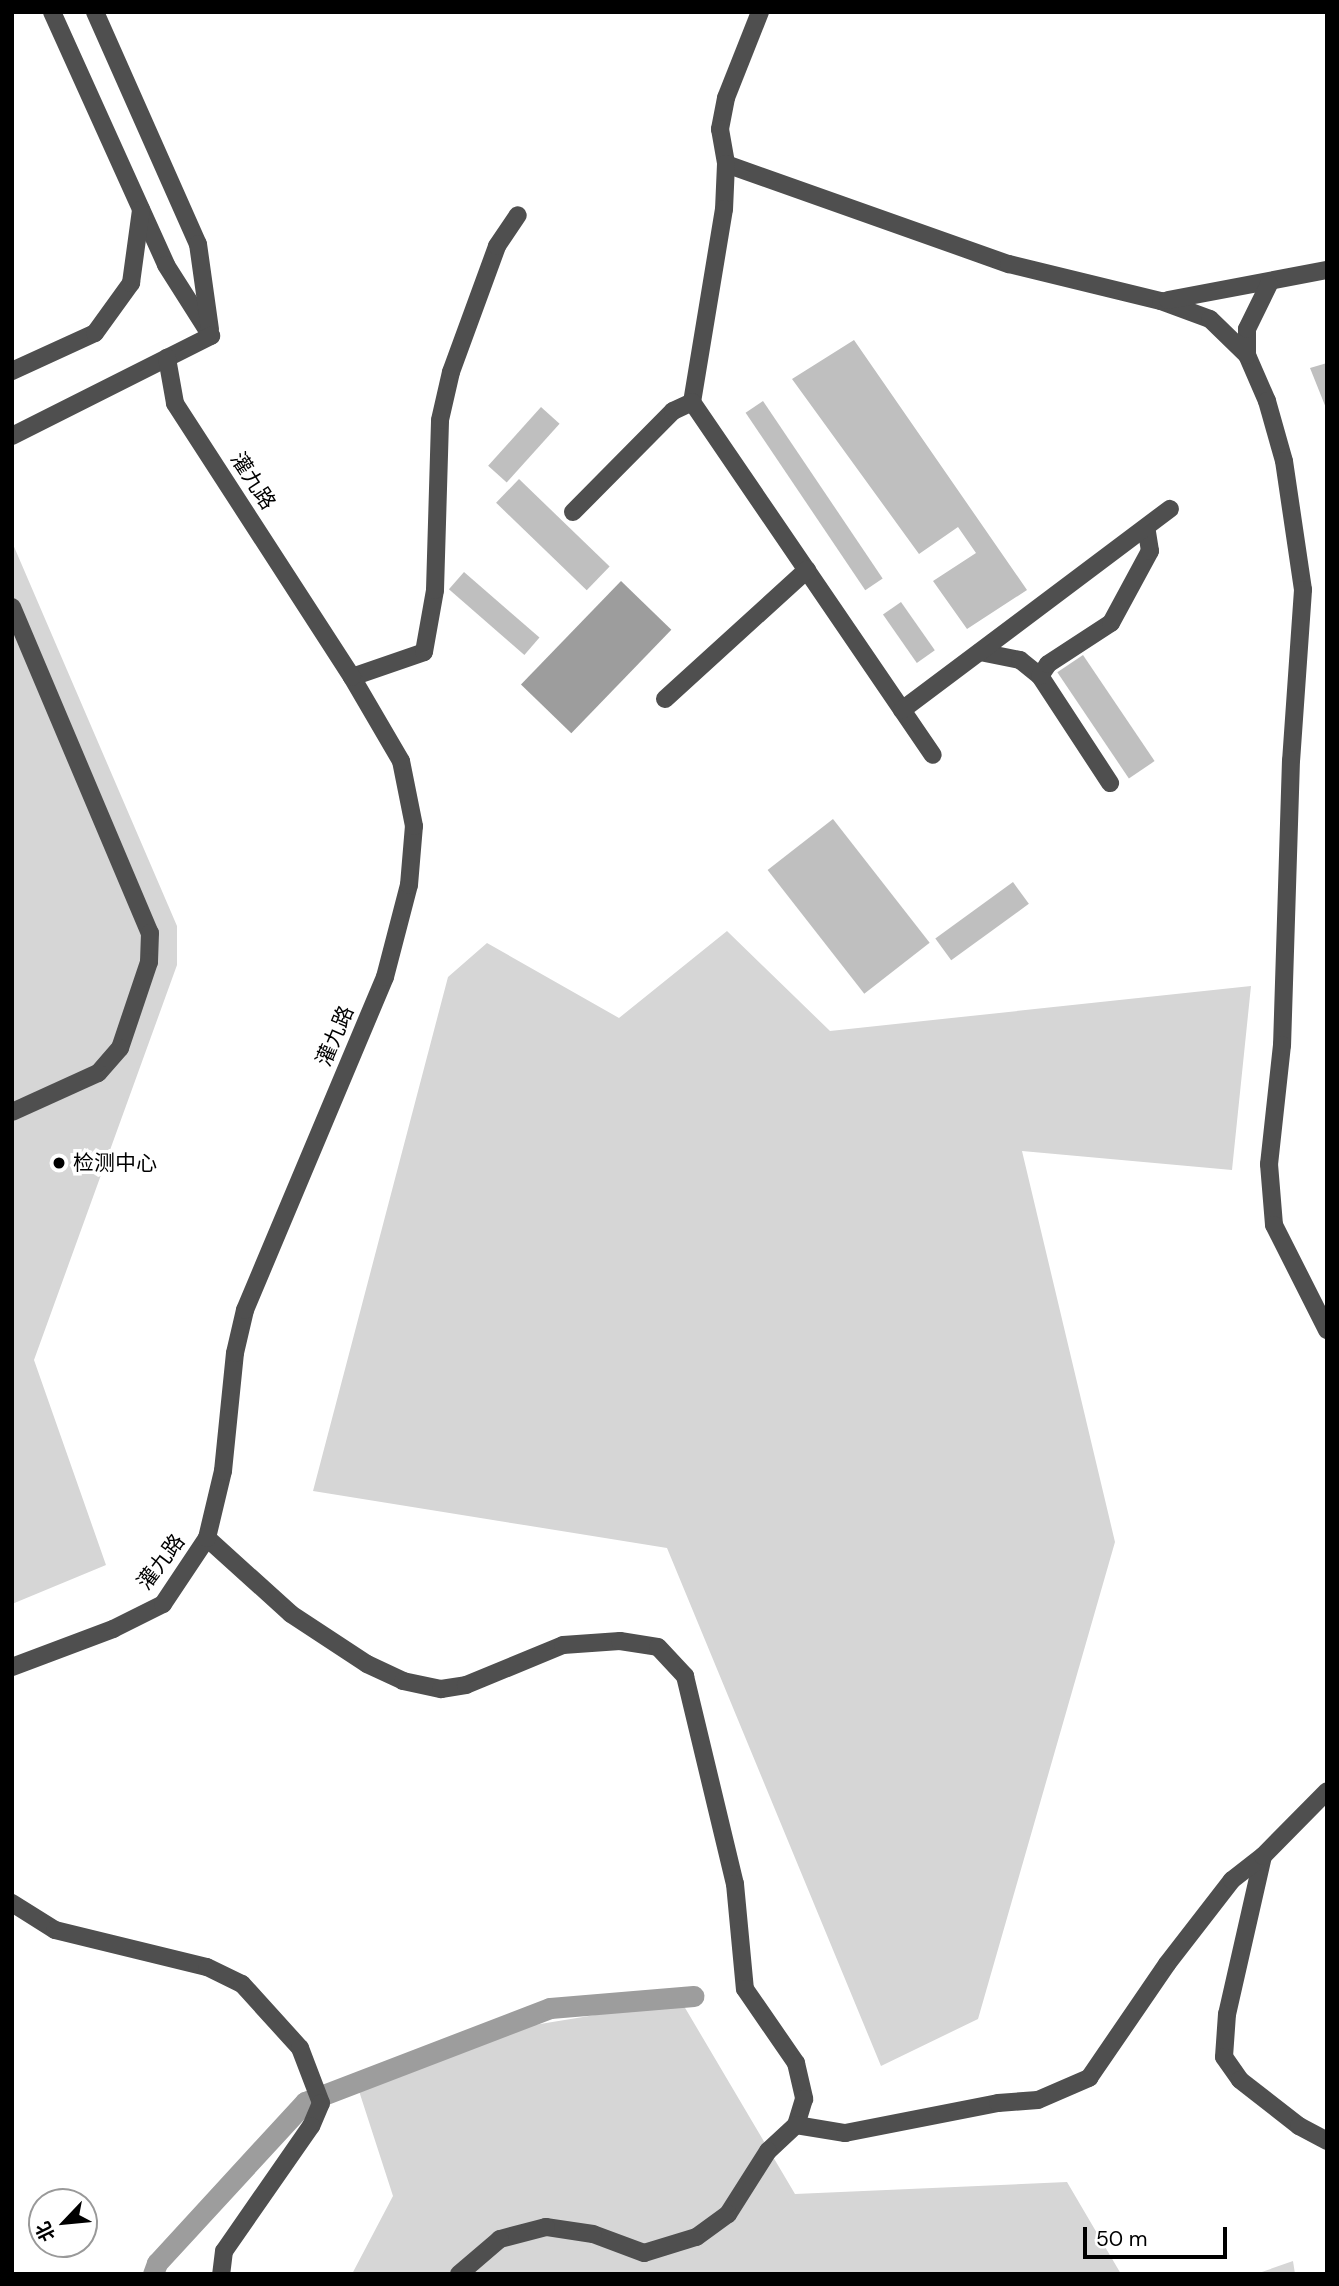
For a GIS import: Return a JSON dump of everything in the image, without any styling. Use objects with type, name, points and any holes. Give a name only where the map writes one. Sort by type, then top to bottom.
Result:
[{"type":"street","points":[[52,12],[166,265],[211,336]]},
{"type":"street","points":[[95,12],[198,244],[211,336]]},
{"type":"street","points":[[760,12],[726,98],[720,129],[726,164],[724,209],[692,402],[933,755]]},
{"type":"street","points":[[726,164],[1009,264],[1161,301],[1210,319],[1247,355],[1267,401],[1284,461],[1303,590],[1291,760],[1282,1045],[1269,1164],[1274,1225],[1327,1330]]},
{"type":"street","points":[[12,371],[95,333],[131,283],[141,210]]},
{"type":"street","points":[[352,677],[424,652],[435,590],[439,420],[451,372],[497,246],[518,215]]},
{"type":"street","points":[[1161,301],[1269,284],[1327,270]]},
{"type":"street","points":[[1247,355],[1247,329],[1269,284]]},
{"type":"street","points":[[12,436],[211,336]]},
{"type":"street","name":"灌九路","points":[[12,1667],[113,1629],[163,1604],[207,1538],[223,1471],[235,1353],[245,1310],[385,977],[409,885],[414,826],[401,761],[352,677],[175,403],[167,358]]},
{"type":"street","points":[[573,512],[673,411],[692,402]]},
{"type":"street","points":[[902,710],[1170,509]]},
{"type":"street","points":[[1040,677],[1048,664],[1111,623],[1150,551],[1146,527]]},
{"type":"street","points":[[665,699],[807,570]]},
{"type":"street","points":[[12,607],[150,933],[149,962],[120,1048],[97,1073],[13,1111]]},
{"type":"street","points":[[980,652],[1020,660],[1040,677],[1110,783]]},
{"type":"street","points":[[207,1538],[291,1614],[367,1664],[404,1681],[441,1689],[466,1685],[563,1645],[620,1642],[658,1647],[685,1676],[735,1884],[745,1989],[796,2063],[804,2099],[796,2124],[768,2151],[728,2214],[696,2237],[644,2253],[593,2234],[546,2227],[500,2239],[459,2274]]},
{"type":"street","points":[[796,2124],[845,2133],[961,2109],[1038,2100],[1089,2078],[1167,1964],[1232,1880],[1263,1856],[1327,1791]]},
{"type":"street","points":[[1263,1856],[1227,2014],[1224,2057],[1240,2080],[1299,2126],[1327,2141]]},
{"type":"street","points":[[12,1903],[55,1930],[207,1967],[242,1984],[300,2048],[321,2103],[311,2126],[224,2251],[220,2274]]},
{"type":"shaded area","name":"检测中心","points":[[12,542],[177,926],[177,965],[34,1360],[106,1565],[12,1604]]},
{"type":"shaded area","points":[[621,581],[671,630],[571,733],[521,685]]},
{"type":"shaded area","points":[[727,931],[830,1031],[1251,986],[1232,1170],[1022,1151],[1115,1542],[978,2019],[881,2066],[667,1548],[313,1491],[448,977],[487,943],[619,1018]]},
{"type":"shaded area","points":[[681,2001],[795,2194],[1067,2182],[1121,2274],[352,2274],[393,2196],[359,2091],[504,2030]]},
{"type":"shaded area","points":[[1293,2261],[1295,2274],[1256,2274]]},
{"type":"building","points":[[854,340],[1027,590],[967,629],[933,581],[976,553],[958,527],[919,554],[792,379]]},
{"type":"building","points":[[1327,363],[1327,408],[1326,408],[1310,368]]},
{"type":"building","points":[[763,401],[883,578],[865,590],[746,413]]},
{"type":"building","points":[[541,407],[560,424],[507,482],[488,466]]},
{"type":"building","points":[[519,479],[610,567],[587,590],[496,503]]},
{"type":"building","points":[[464,572],[539,638],[524,655],[449,589]]},
{"type":"building","points":[[901,602],[935,650],[917,663],[883,615]]},
{"type":"building","points":[[1083,655],[1155,761],[1129,778],[1057,672]]},
{"type":"building","points":[[833,819],[930,943],[864,994],[768,870]]},
{"type":"building","points":[[1013,882],[1029,904],[951,960],[935,938]]},
{"type":"waterway","points":[[153,2274],[157,2263],[305,2102],[550,2008],[694,1996]]},
{"type":"place","name":"检测中心","points":[[59,1163]]}]
